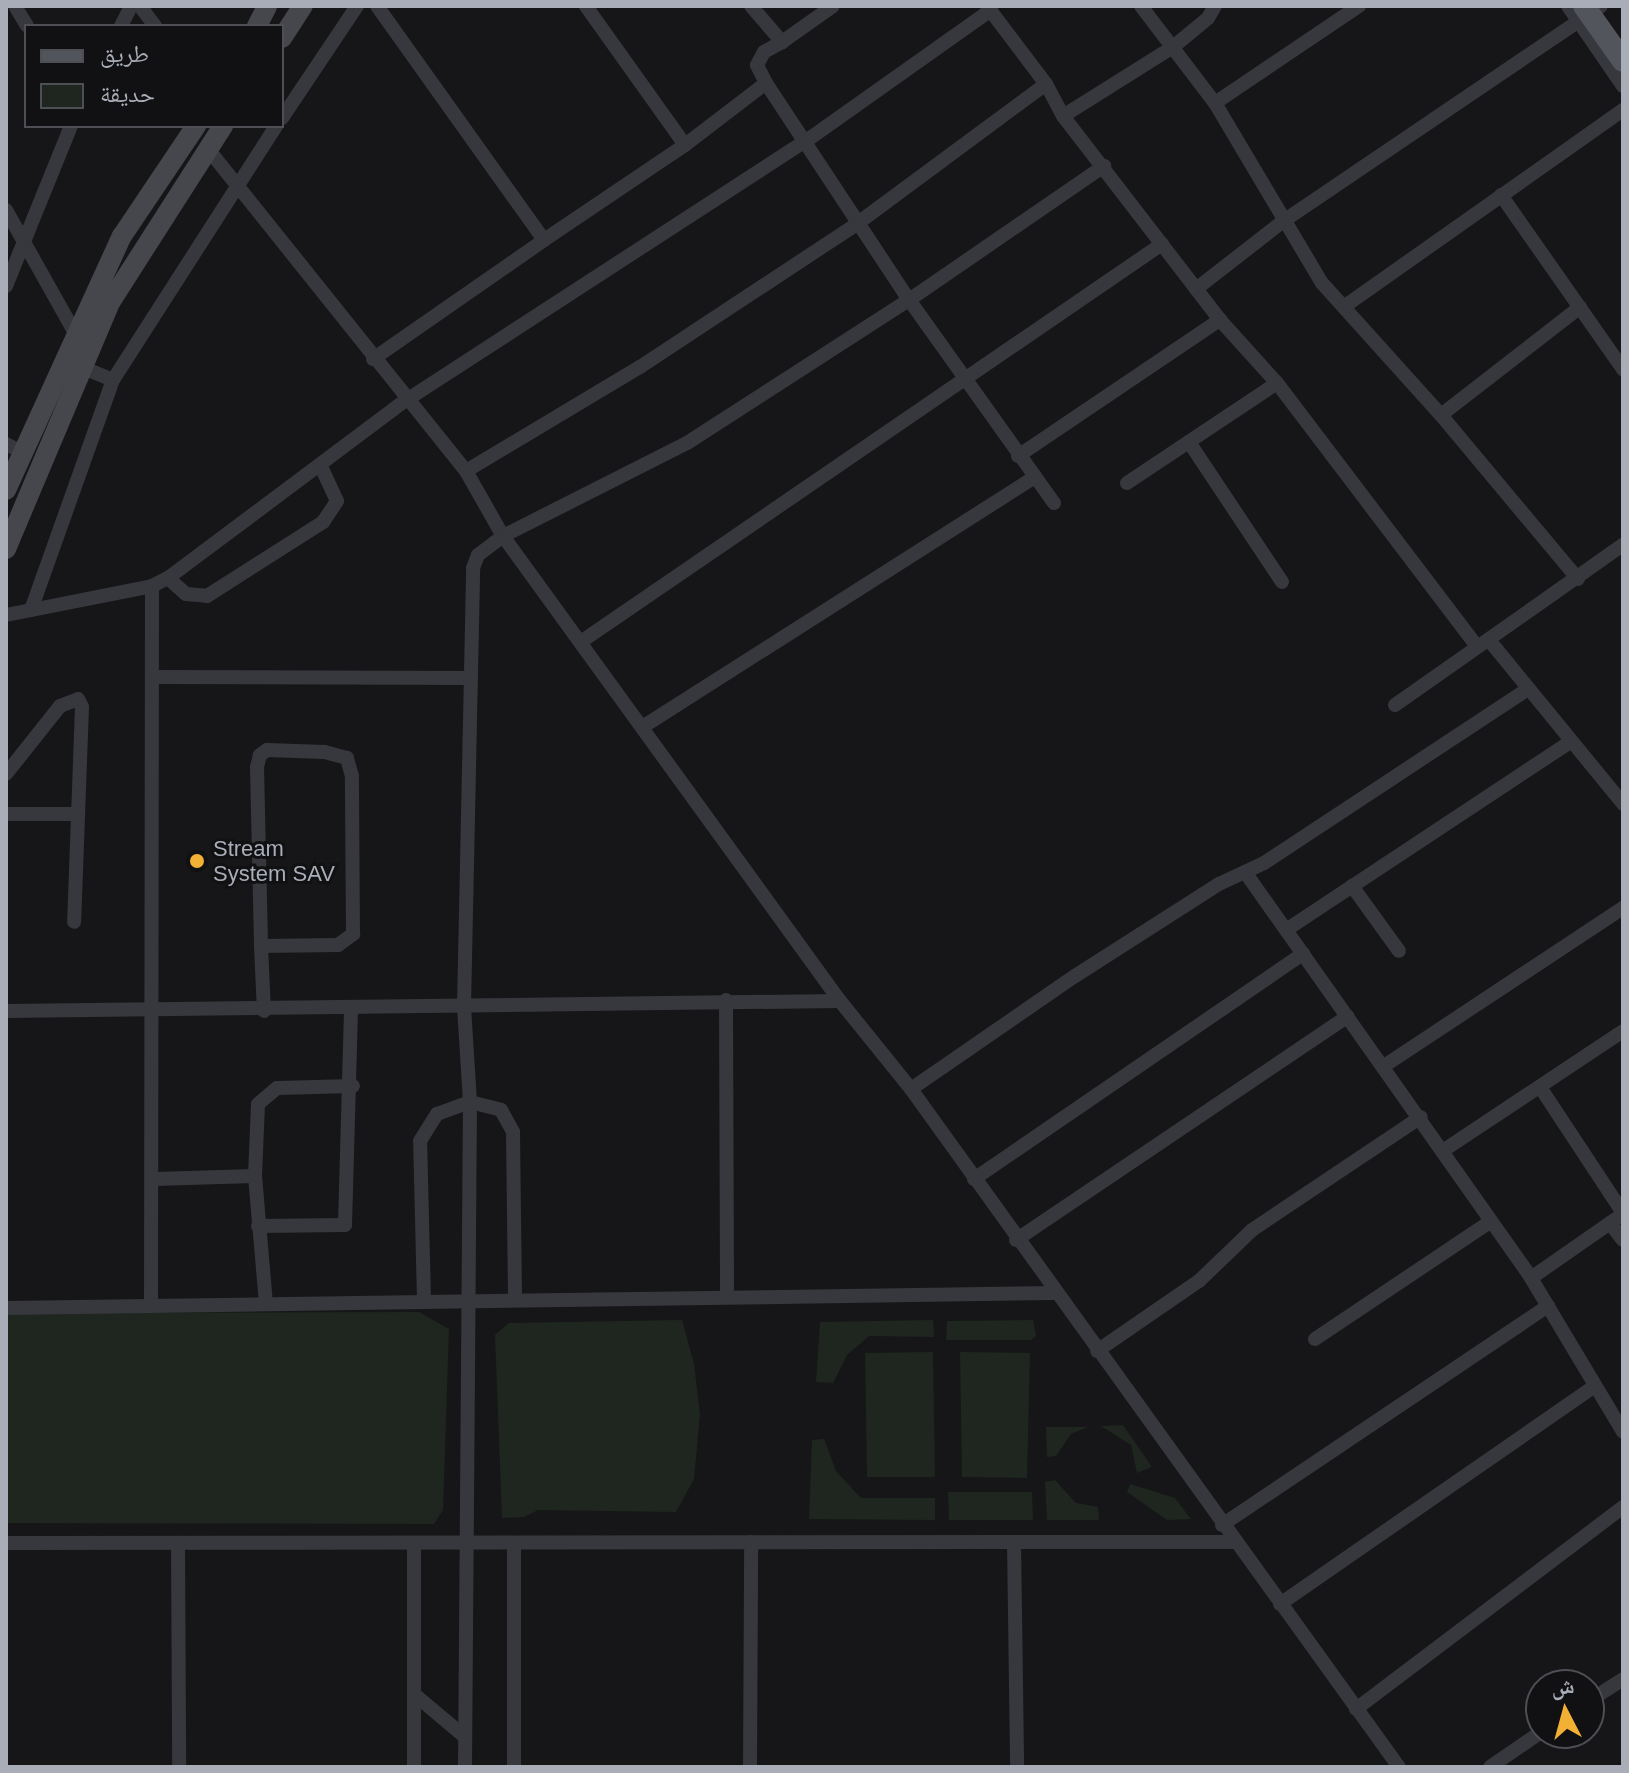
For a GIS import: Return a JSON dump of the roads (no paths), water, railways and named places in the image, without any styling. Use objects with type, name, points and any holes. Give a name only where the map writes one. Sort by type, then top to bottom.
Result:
[{"type":"main road","points":[[258,24],[267,6]]},
{"type":"main road","points":[[284,35],[303,6]]},
{"type":"main road","points":[[1588,12],[1623,61]]},
{"type":"main road","points":[[6,490],[14,448],[62,360],[122,236],[195,128]]},
{"type":"main road","points":[[6,549],[82,367],[126,273],[222,128]]},
{"type":"street","points":[[15,6],[26,24]]},
{"type":"street","points":[[122,24],[131,6]]},
{"type":"street","points":[[140,6],[154,24]]},
{"type":"street","points":[[284,115],[357,6]]},
{"type":"street","points":[[377,6],[544,240]]},
{"type":"street","points":[[586,6],[685,145]]},
{"type":"street","points":[[751,6],[782,42]]},
{"type":"street","points":[[833,6],[764,52],[757,65],[909,300],[1054,503]]},
{"type":"street","points":[[1141,6],[1215,103],[1282,222],[1322,283],[1441,415],[1578,579]]},
{"type":"street","points":[[1063,116],[1173,47],[1208,18],[1215,6]]},
{"type":"street","points":[[1215,103],[1359,6]]},
{"type":"street","points":[[1568,6],[1588,12],[1623,86]]},
{"type":"street","points":[[6,615],[152,586],[168,578],[321,467],[405,401],[806,141],[989,8],[1046,84],[1063,116],[1220,320],[1277,383],[1482,643],[1623,804]]},
{"type":"street","points":[[1196,289],[1282,222],[1588,12]]},
{"type":"street","points":[[373,359],[685,145],[766,83]]},
{"type":"street","points":[[466,471],[640,367],[858,223],[1046,84]]},
{"type":"street","points":[[1345,306],[1623,110]]},
{"type":"street","points":[[6,286],[70,128]]},
{"type":"street","points":[[31,610],[113,380],[275,128]]},
{"type":"street","points":[[208,149],[405,401],[466,471],[503,536],[644,726],[840,1001],[911,1089],[1053,1293],[1399,1767]]},
{"type":"street","points":[[465,1767],[465,1298],[470,1102],[464,1007],[473,568],[478,555],[503,536],[687,443],[909,300],[1104,166]]},
{"type":"street","points":[[1501,195],[1623,369]]},
{"type":"street","points":[[6,210],[75,333]]},
{"type":"street","points":[[582,641],[1162,244]]},
{"type":"street","points":[[1441,415],[1580,307]]},
{"type":"street","points":[[1018,456],[1220,320]]},
{"type":"street","points":[[62,360],[113,380]]},
{"type":"street","points":[[1127,483],[1277,383]]},
{"type":"street","points":[[1189,442],[1282,582]]},
{"type":"street","points":[[168,578],[186,594],[207,596],[323,522],[337,501],[321,467]]},
{"type":"street","points":[[644,726],[1035,477]]},
{"type":"street","points":[[1395,705],[1623,545]]},
{"type":"street","points":[[151,1306],[154,1179],[152,586]]},
{"type":"street","points":[[152,677],[470,678]]},
{"type":"street","points":[[911,1089],[1075,976],[1245,872],[1526,690]]},
{"type":"street","points":[[6,774],[60,706],[78,699],[82,707],[74,922]]},
{"type":"street","points":[[1286,930],[1570,742]]},
{"type":"street","points":[[261,946],[338,945],[353,934],[352,776],[347,758],[324,752],[267,750],[260,755],[261,946],[264,1011]]},
{"type":"street","points":[[6,814],[77,814]]},
{"type":"street","points":[[1245,872],[1421,1117],[1531,1278],[1623,1432]]},
{"type":"street","points":[[1352,886],[1399,951]]},
{"type":"street","points":[[1384,1066],[1623,908]]},
{"type":"street","points":[[974,1179],[1303,954]]},
{"type":"street","points":[[6,1011],[264,1011],[726,1000],[840,1001]]},
{"type":"street","points":[[726,1000],[727,1296]]},
{"type":"street","points":[[258,1226],[345,1225],[353,1086],[351,1008]]},
{"type":"street","points":[[1016,1240],[1348,1016]]},
{"type":"street","points":[[1444,1150],[1623,1031]]},
{"type":"street","points":[[266,1304],[255,1176],[256,1111],[264,1094],[277,1088],[353,1086]]},
{"type":"street","points":[[1531,1278],[1623,1214],[1540,1087]]},
{"type":"street","points":[[424,1300],[420,1141],[437,1114],[470,1102],[501,1110],[513,1132],[515,1297]]},
{"type":"street","points":[[1097,1351],[1199,1281],[1252,1230],[1421,1117]]},
{"type":"street","points":[[154,1179],[255,1176]]},
{"type":"street","points":[[1315,1339],[1490,1222]]},
{"type":"street","points":[[1610,1223],[1623,1240]]},
{"type":"street","points":[[6,1308],[515,1297],[1053,1293]]},
{"type":"street","points":[[1222,1525],[1548,1306]]},
{"type":"street","points":[[1280,1604],[1595,1386]]},
{"type":"street","points":[[1356,1709],[1623,1507]]},
{"type":"street","points":[[750,1767],[751,1542]]},
{"type":"street","points":[[1014,1542],[1017,1767]]},
{"type":"street","points":[[6,1543],[1234,1542]]},
{"type":"street","points":[[178,1543],[179,1767]]},
{"type":"street","points":[[414,1543],[414,1767]]},
{"type":"street","points":[[514,1543],[514,1767]]},
{"type":"street","points":[[1605,1691],[1623,1679]]},
{"type":"street","points":[[414,1694],[465,1737]]},
{"type":"street","points":[[1490,1767],[1525,1743]]},
{"type":"place","name":"Stream System SAV","points":[[197,861]]}]
